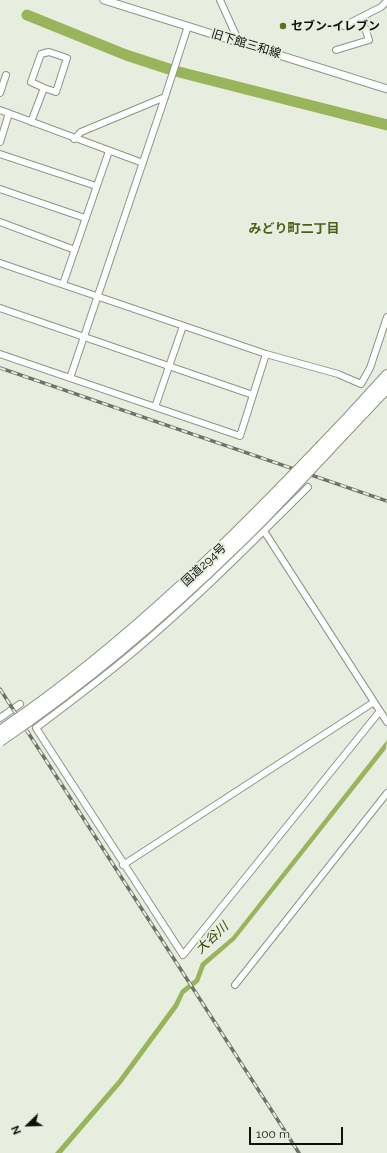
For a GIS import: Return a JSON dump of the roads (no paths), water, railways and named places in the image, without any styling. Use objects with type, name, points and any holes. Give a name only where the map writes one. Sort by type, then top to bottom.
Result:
[{"type":"highway","name":"国道294号","points":[[0,741],[77,684],[169,609],[237,546],[348,423],[387,375]]},
{"type":"highway","name":"国道294号","points":[[0,731],[73,678],[164,602],[231,540],[348,423],[387,388]]},
{"type":"street","name":"旧下館三和線","points":[[104,0],[387,89]]},
{"type":"street","points":[[220,0],[239,42]]},
{"type":"street","points":[[344,26],[381,7],[387,1]]},
{"type":"street","points":[[70,378],[85,338],[188,26]]},
{"type":"street","points":[[336,50],[369,40],[365,28]]},
{"type":"street","points":[[49,52],[67,58],[56,92],[44,88],[31,82],[41,54],[49,52]]},
{"type":"street","points":[[0,93],[6,74]]},
{"type":"street","points":[[31,122],[44,88]]},
{"type":"street","points":[[74,139],[81,132],[165,97]]},
{"type":"street","points":[[0,110],[74,139],[143,163]]},
{"type":"street","points":[[0,142],[9,113]]},
{"type":"street","points":[[63,284],[109,151]]},
{"type":"street","points":[[0,154],[96,186]]},
{"type":"street","points":[[0,189],[85,218]]},
{"type":"street","points":[[0,222],[75,250]]},
{"type":"street","points":[[0,263],[266,354],[338,374],[361,384],[370,368],[387,316]]},
{"type":"street","points":[[0,308],[253,395]]},
{"type":"street","points":[[155,407],[183,326]]},
{"type":"street","points":[[0,354],[240,436],[266,354]]},
{"type":"street","points":[[308,488],[147,640],[81,694],[36,728],[123,865],[183,955],[380,711]]},
{"type":"street","points":[[264,531],[386,719]]},
{"type":"street","points":[[123,865],[374,702]]},
{"type":"street","points":[[0,718],[20,704]]},
{"type":"street","points":[[235,985],[387,793]]},
{"type":"waterway","points":[[27,15],[126,55],[169,69]]},
{"type":"waterway","points":[[179,72],[387,125]]},
{"type":"railway","points":[[0,368],[387,501]]},
{"type":"railway","points":[[0,689],[299,1153]]},
{"type":"place","name":"セブン-イレブン","points":[[283,26]]},
{"type":"district","name":"みどり町二丁目","points":[[294,229]]},
{"type":"water label","name":"大谷川","points":[[212,938]]}]
